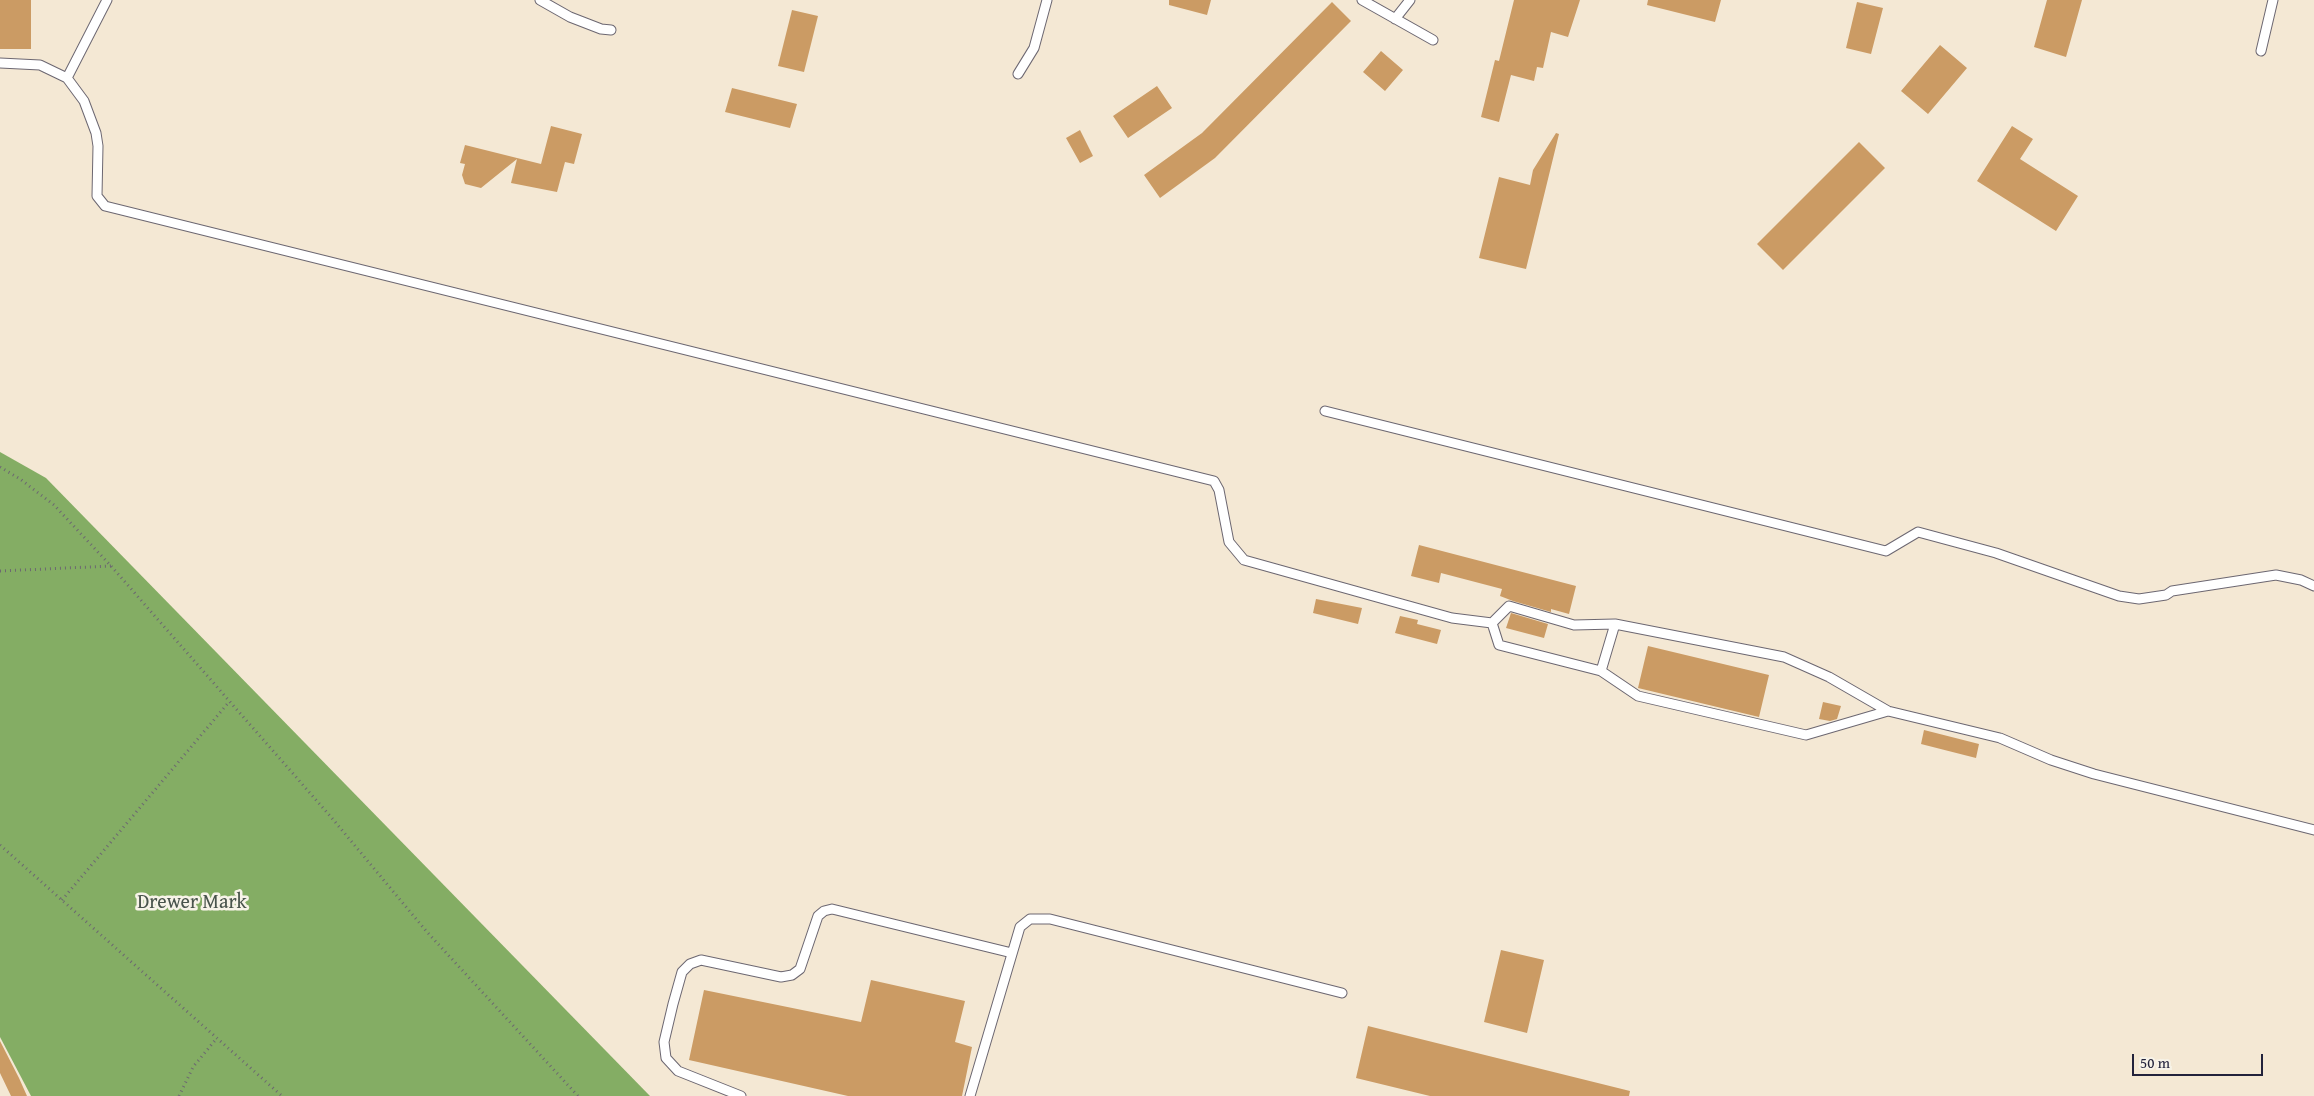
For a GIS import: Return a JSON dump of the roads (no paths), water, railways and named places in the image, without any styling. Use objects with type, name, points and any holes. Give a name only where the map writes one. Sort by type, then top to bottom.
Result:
[{"type":"lane","points":[[67,78],[107,0]]},
{"type":"lane","points":[[540,0],[570,17],[601,29],[611,30]]},
{"type":"lane","points":[[1018,74],[1034,48],[1047,0]]},
{"type":"lane","points":[[1362,0],[1433,40]]},
{"type":"lane","points":[[1395,19],[1410,0]]},
{"type":"lane","points":[[2260,51],[2273,0]]},
{"type":"lane","points":[[0,63],[40,65],[67,78],[84,101],[96,133],[99,167],[97,196],[105,206],[1214,481],[1219,490],[1229,542],[1244,560],[1452,618],[1492,623]]},
{"type":"lane","points":[[1326,411],[1886,551],[1918,532],[1996,553],[2119,596],[2139,599],[2166,595],[2172,591],[2276,575],[2301,580],[2314,586]]},
{"type":"lane","points":[[1492,623],[1509,606],[1574,625],[1615,624],[1784,657],[1829,677],[1888,712],[2000,738],[2051,760],[2094,774],[2314,830]]},
{"type":"lane","points":[[1492,623],[1499,645],[1601,671],[1638,696],[1806,736],[1888,712]]},
{"type":"lane","points":[[1601,671],[1615,624]]},
{"type":"lane","points":[[740,1096],[678,1071],[666,1058],[664,1042],[673,1004],[682,972],[690,964],[701,960],[781,977],[792,975],[800,969],[818,916],[824,911],[832,909],[1012,953]]},
{"type":"lane","points":[[970,1096],[1020,927],[1025,921],[1037,918],[1050,919],[1342,993]]},
{"type":"park label","name":"Drewer Mark","points":[[192,903]]}]
